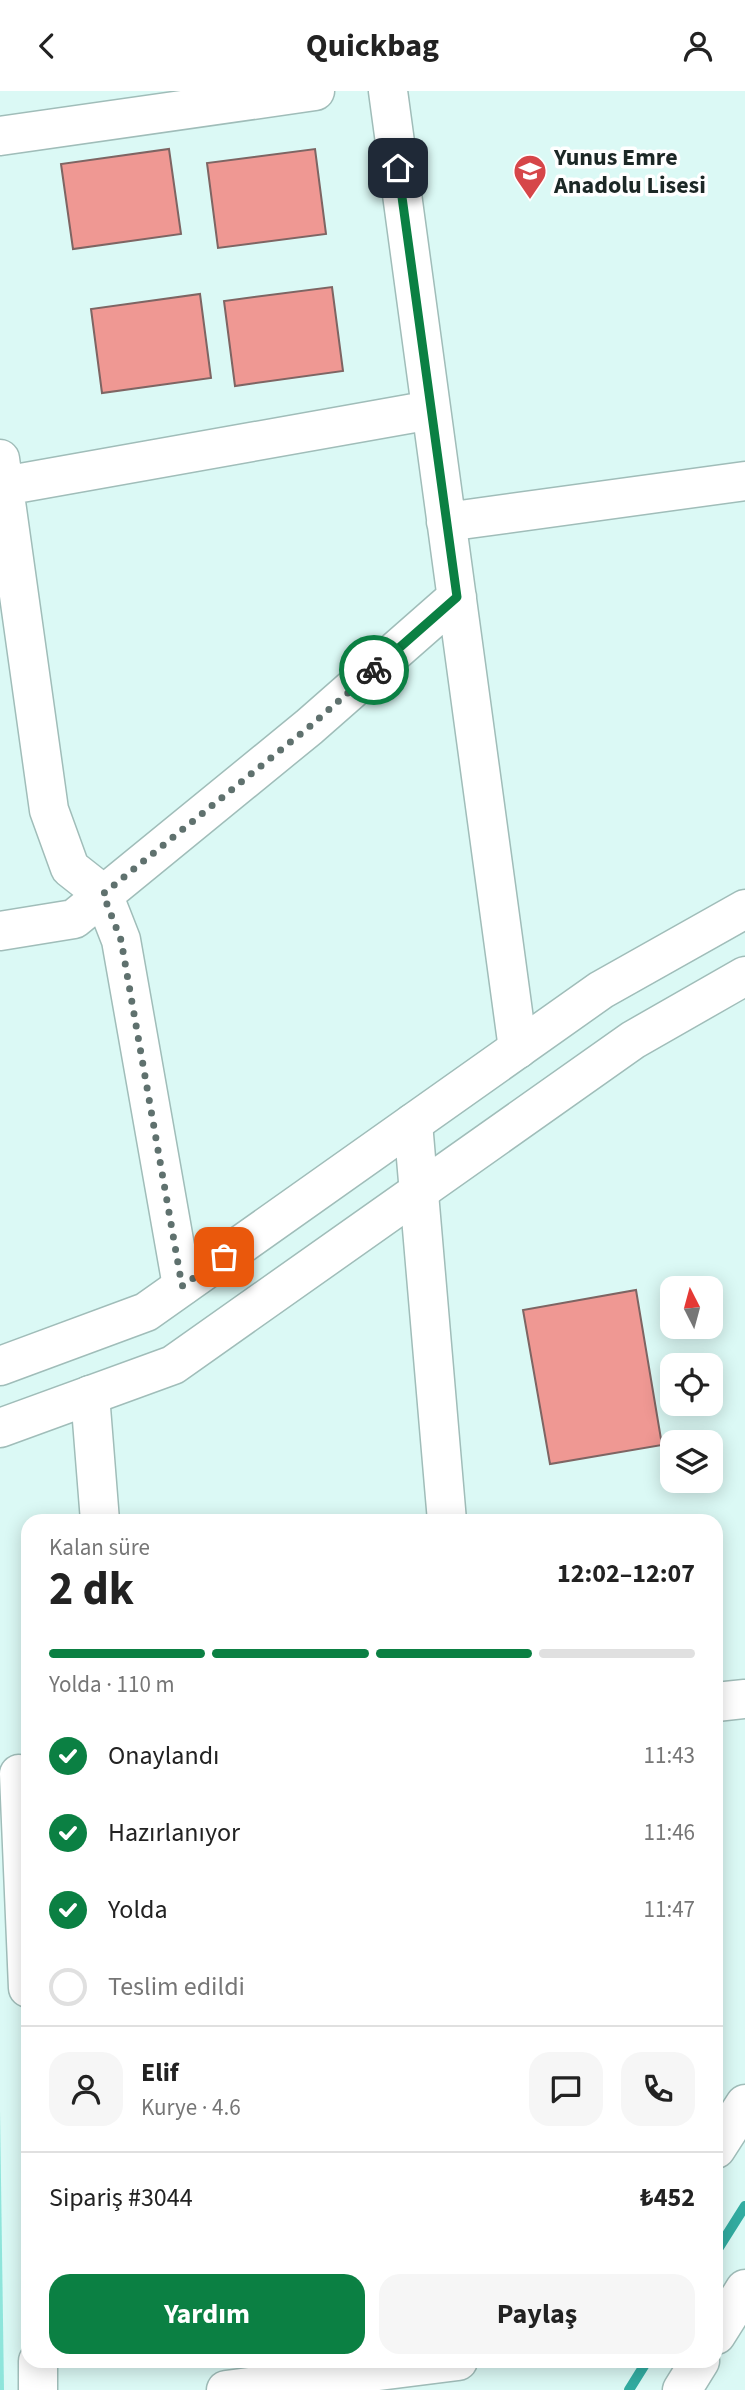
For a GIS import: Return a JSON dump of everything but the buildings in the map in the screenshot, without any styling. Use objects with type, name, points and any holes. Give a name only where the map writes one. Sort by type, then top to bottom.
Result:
[{"type":"street","points":[[0,135],[315,91]]},
{"type":"street","points":[[388,91],[518,1049]]},
{"type":"street","points":[[182,1286],[121,940],[103,894],[70,868],[49,810],[15,678],[2,473],[431,409]]},
{"type":"street","points":[[446,522],[745,481]]},
{"type":"street","points":[[0,932],[74,919],[309,727],[457,597]]},
{"type":"street","points":[[0,1366],[146,1312],[601,990],[745,909]]},
{"type":"street","points":[[0,1428],[173,1364],[633,1039],[745,976]]},
{"type":"street","points":[[413,1123],[446,1514]]},
{"type":"street","points":[[90,1395],[99,1514]]},
{"type":"street","points":[[723,1701],[745,1699]]},
{"type":"street","points":[[16,1774],[21,1863]]},
{"type":"street","points":[[723,2138],[745,2104]]},
{"type":"street","points":[[723,2325],[745,2289]]},
{"type":"street","points":[[38,2368],[38,2390]]},
{"type":"street","points":[[226,2390],[306,2385],[382,2368]]},
{"type":"street","points":[[681,2390],[695,2368]]},
{"type":"shaded area","points":[[0,2110],[4,2390],[0,2390]]},
{"type":"waterway","points":[[723,2241],[745,2206]]},
{"type":"waterway","points":[[629,2390],[643,2368]]},
{"type":"way so far","points":[[224,1257],[182,1286],[121,940],[103,894],[309,727],[374,670]]},
{"type":"place","name":"Yunus Emre Anadolu Lisesi","points":[[530,201]]},
{"type":"route","points":[[374,670],[457,597],[398,168]]}]
